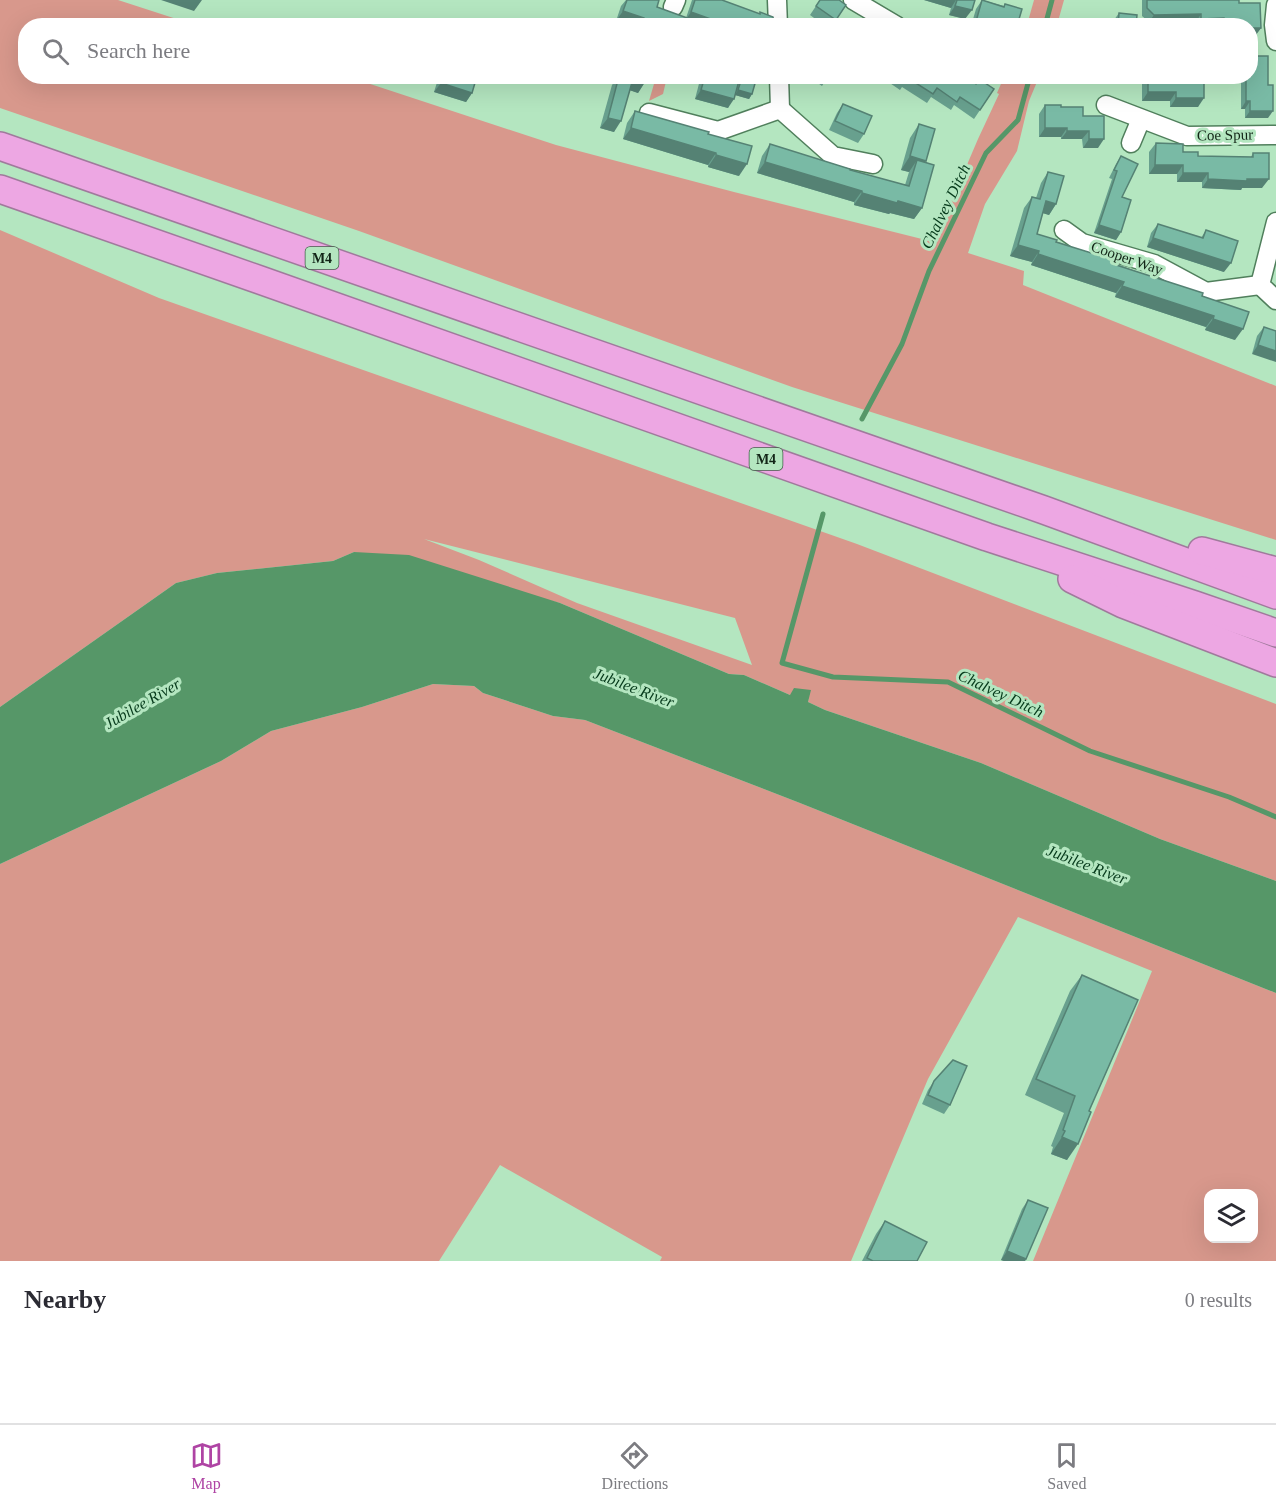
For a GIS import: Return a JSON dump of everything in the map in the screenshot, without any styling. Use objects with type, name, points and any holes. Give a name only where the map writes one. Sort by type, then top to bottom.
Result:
[{"type":"highway","name":"M4","points":[[0,146],[1044,510],[1276,595]]},
{"type":"highway","name":"M4","points":[[0,189],[987,537],[1195,604],[1276,633]]},
{"type":"highway","name":"M4","points":[[1044,510],[1276,571]]},
{"type":"highway","name":"M4","points":[[987,537],[1123,604],[1276,663]]},
{"type":"street","points":[[777,0],[778,18]]},
{"type":"street","points":[[853,0],[883,18]]},
{"type":"street","points":[[1276,5],[1274,25],[1276,41]]},
{"type":"street","points":[[779,84],[780,109],[833,156],[873,164]]},
{"type":"street","name":"Coe Spur","points":[[1106,105],[1187,136],[1276,135]]},
{"type":"street","points":[[649,114],[718,131],[780,109]]},
{"type":"street","points":[[1131,143],[1141,118]]},
{"type":"street","points":[[1276,222],[1260,285],[1276,300]]},
{"type":"street","name":"Cooper Way","points":[[1064,230],[1082,243],[1154,264],[1206,292],[1260,285]]},
{"type":"shaded area","points":[[0,0],[118,0],[173,18],[18,18],[18,84],[370,84],[556,145],[934,242],[999,94],[997,93],[1001,84],[1036,84],[1029,101],[1017,151],[985,204],[968,253],[1024,271],[1023,285],[1276,386],[1276,540],[792,387],[359,231],[0,108]]},
{"type":"shaded area","points":[[1034,0],[1064,0],[1059,18],[1029,18]]},
{"type":"shaded area","points":[[654,84],[665,84],[663,94],[649,101]]},
{"type":"shaded area","points":[[0,230],[159,298],[857,544],[1276,704],[1276,881],[1160,839],[981,763],[825,710],[808,702],[810,690],[790,695],[744,675],[729,674],[560,603],[354,552],[333,561],[217,573],[176,583],[0,707]],"holes":[[[424,539],[735,618],[752,665],[577,603],[479,560]]]},
{"type":"shaded area","points":[[433,684],[474,686],[483,693],[553,716],[585,720],[800,803],[1276,993],[1276,1261],[1033,1261],[1152,971],[1018,917],[928,1079],[851,1261],[660,1261],[662,1257],[500,1165],[439,1261],[0,1261],[0,864],[221,761],[271,731],[362,707]]},
{"type":"water","name":"Jubilee River","points":[[354,552],[409,555],[560,603],[729,674],[744,675],[790,695],[794,688],[811,690],[808,702],[825,710],[981,763],[1160,839],[1276,881],[1276,993],[800,803],[585,720],[553,716],[483,693],[474,686],[433,684],[362,707],[271,731],[221,761],[0,864],[0,707],[176,583],[217,573],[333,561]]},
{"type":"building","points":[[627,0],[659,0],[657,7],[687,18],[644,18],[623,11]]},
{"type":"building","points":[[695,0],[722,0],[773,18],[708,18],[691,12]]},
{"type":"building","points":[[820,0],[839,0],[846,5],[837,18],[833,18],[816,6]]},
{"type":"building","points":[[957,0],[975,0],[972,10],[955,6]]},
{"type":"building","points":[[982,0],[1004,7],[1005,4],[1022,9],[1019,18],[977,18]]},
{"type":"building","points":[[1147,0],[1239,0],[1239,3],[1260,3],[1261,28],[1258,28],[1258,18],[1201,18],[1201,14],[1154,15],[1147,8]]},
{"type":"building","points":[[1119,13],[1137,15],[1137,18],[1119,18]]},
{"type":"building","points":[[1258,56],[1268,56],[1268,85],[1273,85],[1273,111],[1250,111],[1250,101],[1246,101],[1246,84],[1258,84]]},
{"type":"building","points":[[444,84],[475,84],[472,93]]},
{"type":"building","points":[[617,84],[632,84],[621,121],[608,118]]},
{"type":"building","points":[[703,84],[738,84],[734,99],[701,90]]},
{"type":"building","points":[[740,84],[755,84],[752,94],[738,90]]},
{"type":"building","points":[[917,84],[986,84],[994,89],[980,110],[960,97],[957,102],[937,88],[933,94]]},
{"type":"building","points":[[1148,84],[1204,84],[1204,98],[1176,98],[1176,92],[1148,92]]},
{"type":"building","points":[[843,104],[872,116],[864,134],[835,121]]},
{"type":"building","points":[[1045,105],[1083,107],[1083,116],[1104,116],[1104,139],[1089,139],[1089,131],[1045,128]]},
{"type":"building","points":[[635,111],[752,146],[747,164],[631,128]]},
{"type":"building","points":[[919,124],[935,129],[926,161],[910,156]]},
{"type":"building","points":[[1156,143],[1183,144],[1183,152],[1198,152],[1198,156],[1253,157],[1253,153],[1269,153],[1269,179],[1247,179],[1247,181],[1208,179],[1208,173],[1183,173],[1183,165],[1155,165]]},
{"type":"building","points":[[770,144],[909,186],[917,160],[934,165],[922,208],[862,193],[862,191],[765,162]]},
{"type":"building","points":[[1121,156],[1138,164],[1122,197],[1131,200],[1121,232],[1099,225],[1117,171],[1114,170]]},
{"type":"building","points":[[1048,172],[1064,176],[1056,204],[1046,201],[1037,234],[1114,260],[1113,264],[1203,293],[1202,296],[1249,312],[1243,329],[1213,319],[1214,316],[1122,286],[1124,282],[1038,254],[1039,251],[1018,245],[1032,197],[1040,199]]},
{"type":"building","points":[[1158,224],[1203,238],[1206,230],[1238,241],[1231,263],[1153,238]]},
{"type":"building","points":[[1264,327],[1276,331],[1276,351],[1258,345]]},
{"type":"building","points":[[1082,975],[1138,1000],[1089,1111],[1091,1112],[1078,1144],[1062,1137],[1075,1096],[1036,1079]]},
{"type":"building","points":[[953,1060],[967,1066],[950,1105],[928,1095],[934,1081]]},
{"type":"building","points":[[1028,1200],[1048,1208],[1026,1259],[1007,1251]]},
{"type":"building","points":[[885,1221],[927,1242],[917,1261],[873,1261],[867,1258]]},
{"type":"waterway","name":"Chalvey Ditch","points":[[1047,18],[1052,0]]},
{"type":"waterway","name":"Chalvey Ditch","points":[[862,419],[902,344],[929,271],[986,153],[1018,120],[1028,84]]},
{"type":"waterway","name":"Chalvey Ditch","points":[[823,514],[782,663],[833,677],[948,682],[1090,751],[1229,797],[1276,817]]}]
